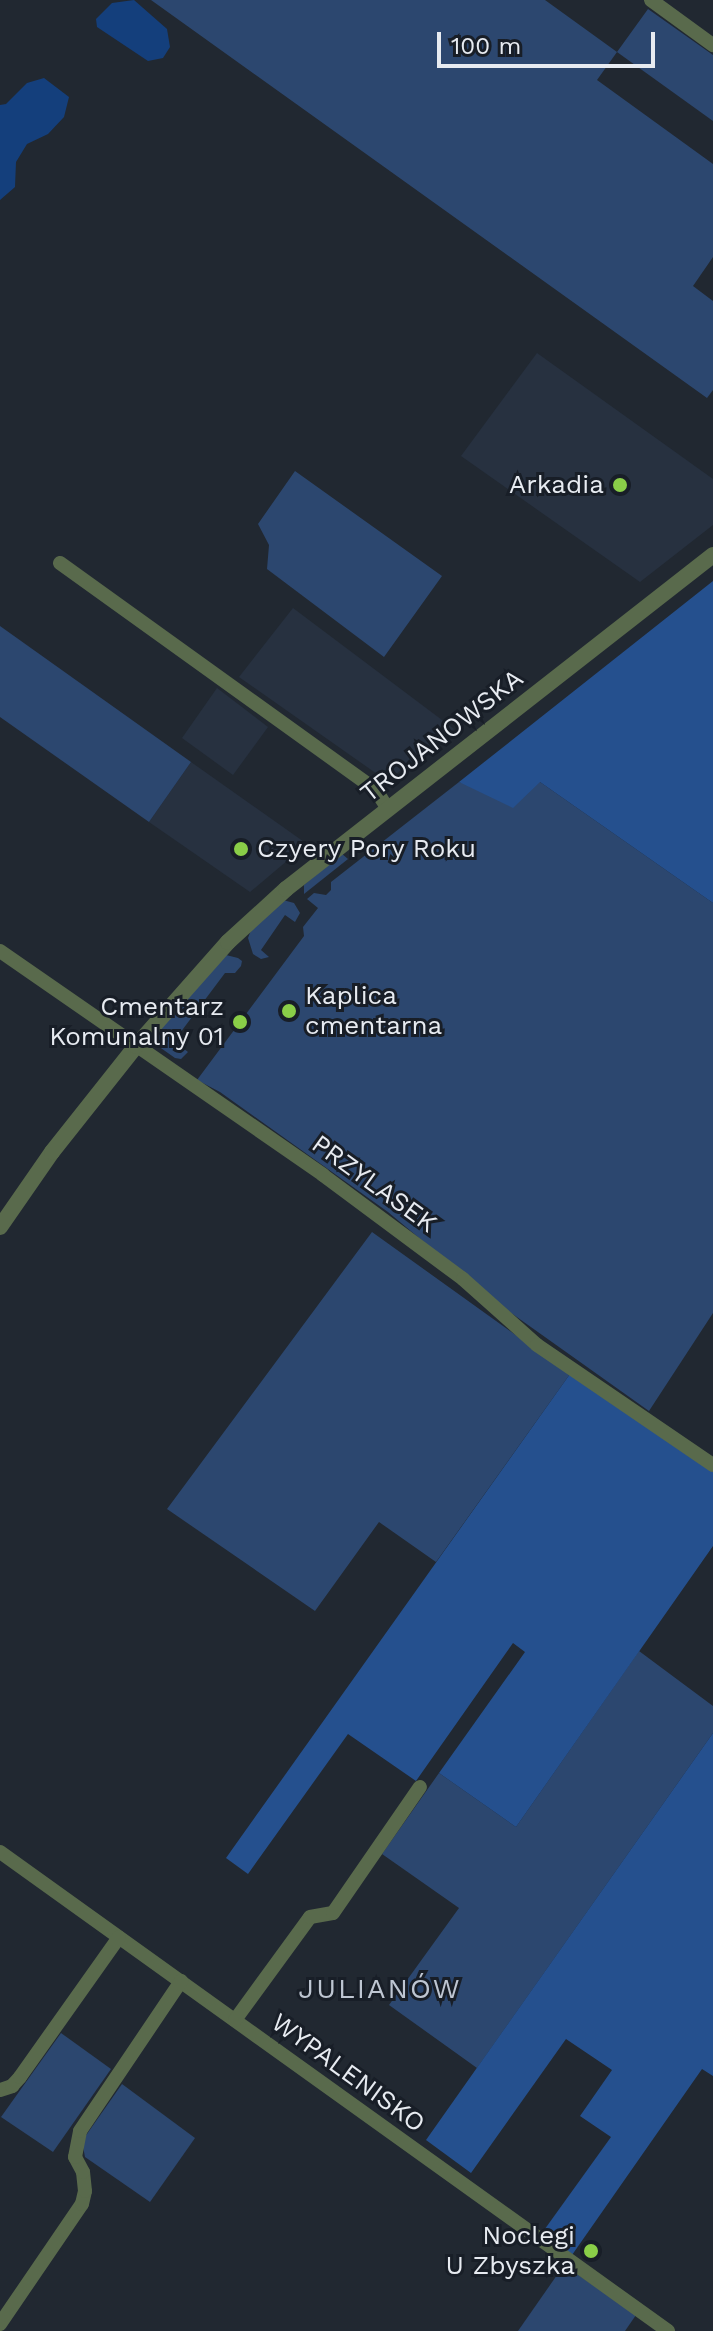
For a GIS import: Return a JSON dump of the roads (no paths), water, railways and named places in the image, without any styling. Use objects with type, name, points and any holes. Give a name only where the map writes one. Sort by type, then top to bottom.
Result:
[{"type":"street","points":[[651,0],[713,45]]},
{"type":"street","name":"TROJANOWSKA","points":[[0,1227],[52,1152],[136,1046],[228,942],[286,889],[713,555]]},
{"type":"street","points":[[60,563],[376,790],[388,809]]},
{"type":"street","name":"PRZYLASEK","points":[[0,951],[323,1175],[463,1279],[537,1345],[713,1465]]},
{"type":"street","points":[[235,2020],[310,1917],[333,1913],[420,1787]]},
{"type":"street","name":"WYPALENISKO","points":[[0,1852],[668,2331]]},
{"type":"street","points":[[0,2090],[12,2086],[20,2077],[119,1937]]},
{"type":"street","points":[[0,2324],[82,2204],[85,2191],[83,2172],[75,2157],[80,2131],[181,1981]]},
{"type":"place","name":"Arkadia","points":[[620,485]]},
{"type":"place","name":"Czyery Pory Roku","points":[[241,849]]},
{"type":"place","name":"Kaplica cmentarna","points":[[289,1011]]},
{"type":"place","name":"Cmentarz Komunalny 01","points":[[240,1022]]},
{"type":"place","name":"Noclegi U Zbyszka","points":[[591,2251]]},
{"type":"district","name":"JULIANÓW","points":[[380,1989]]}]
